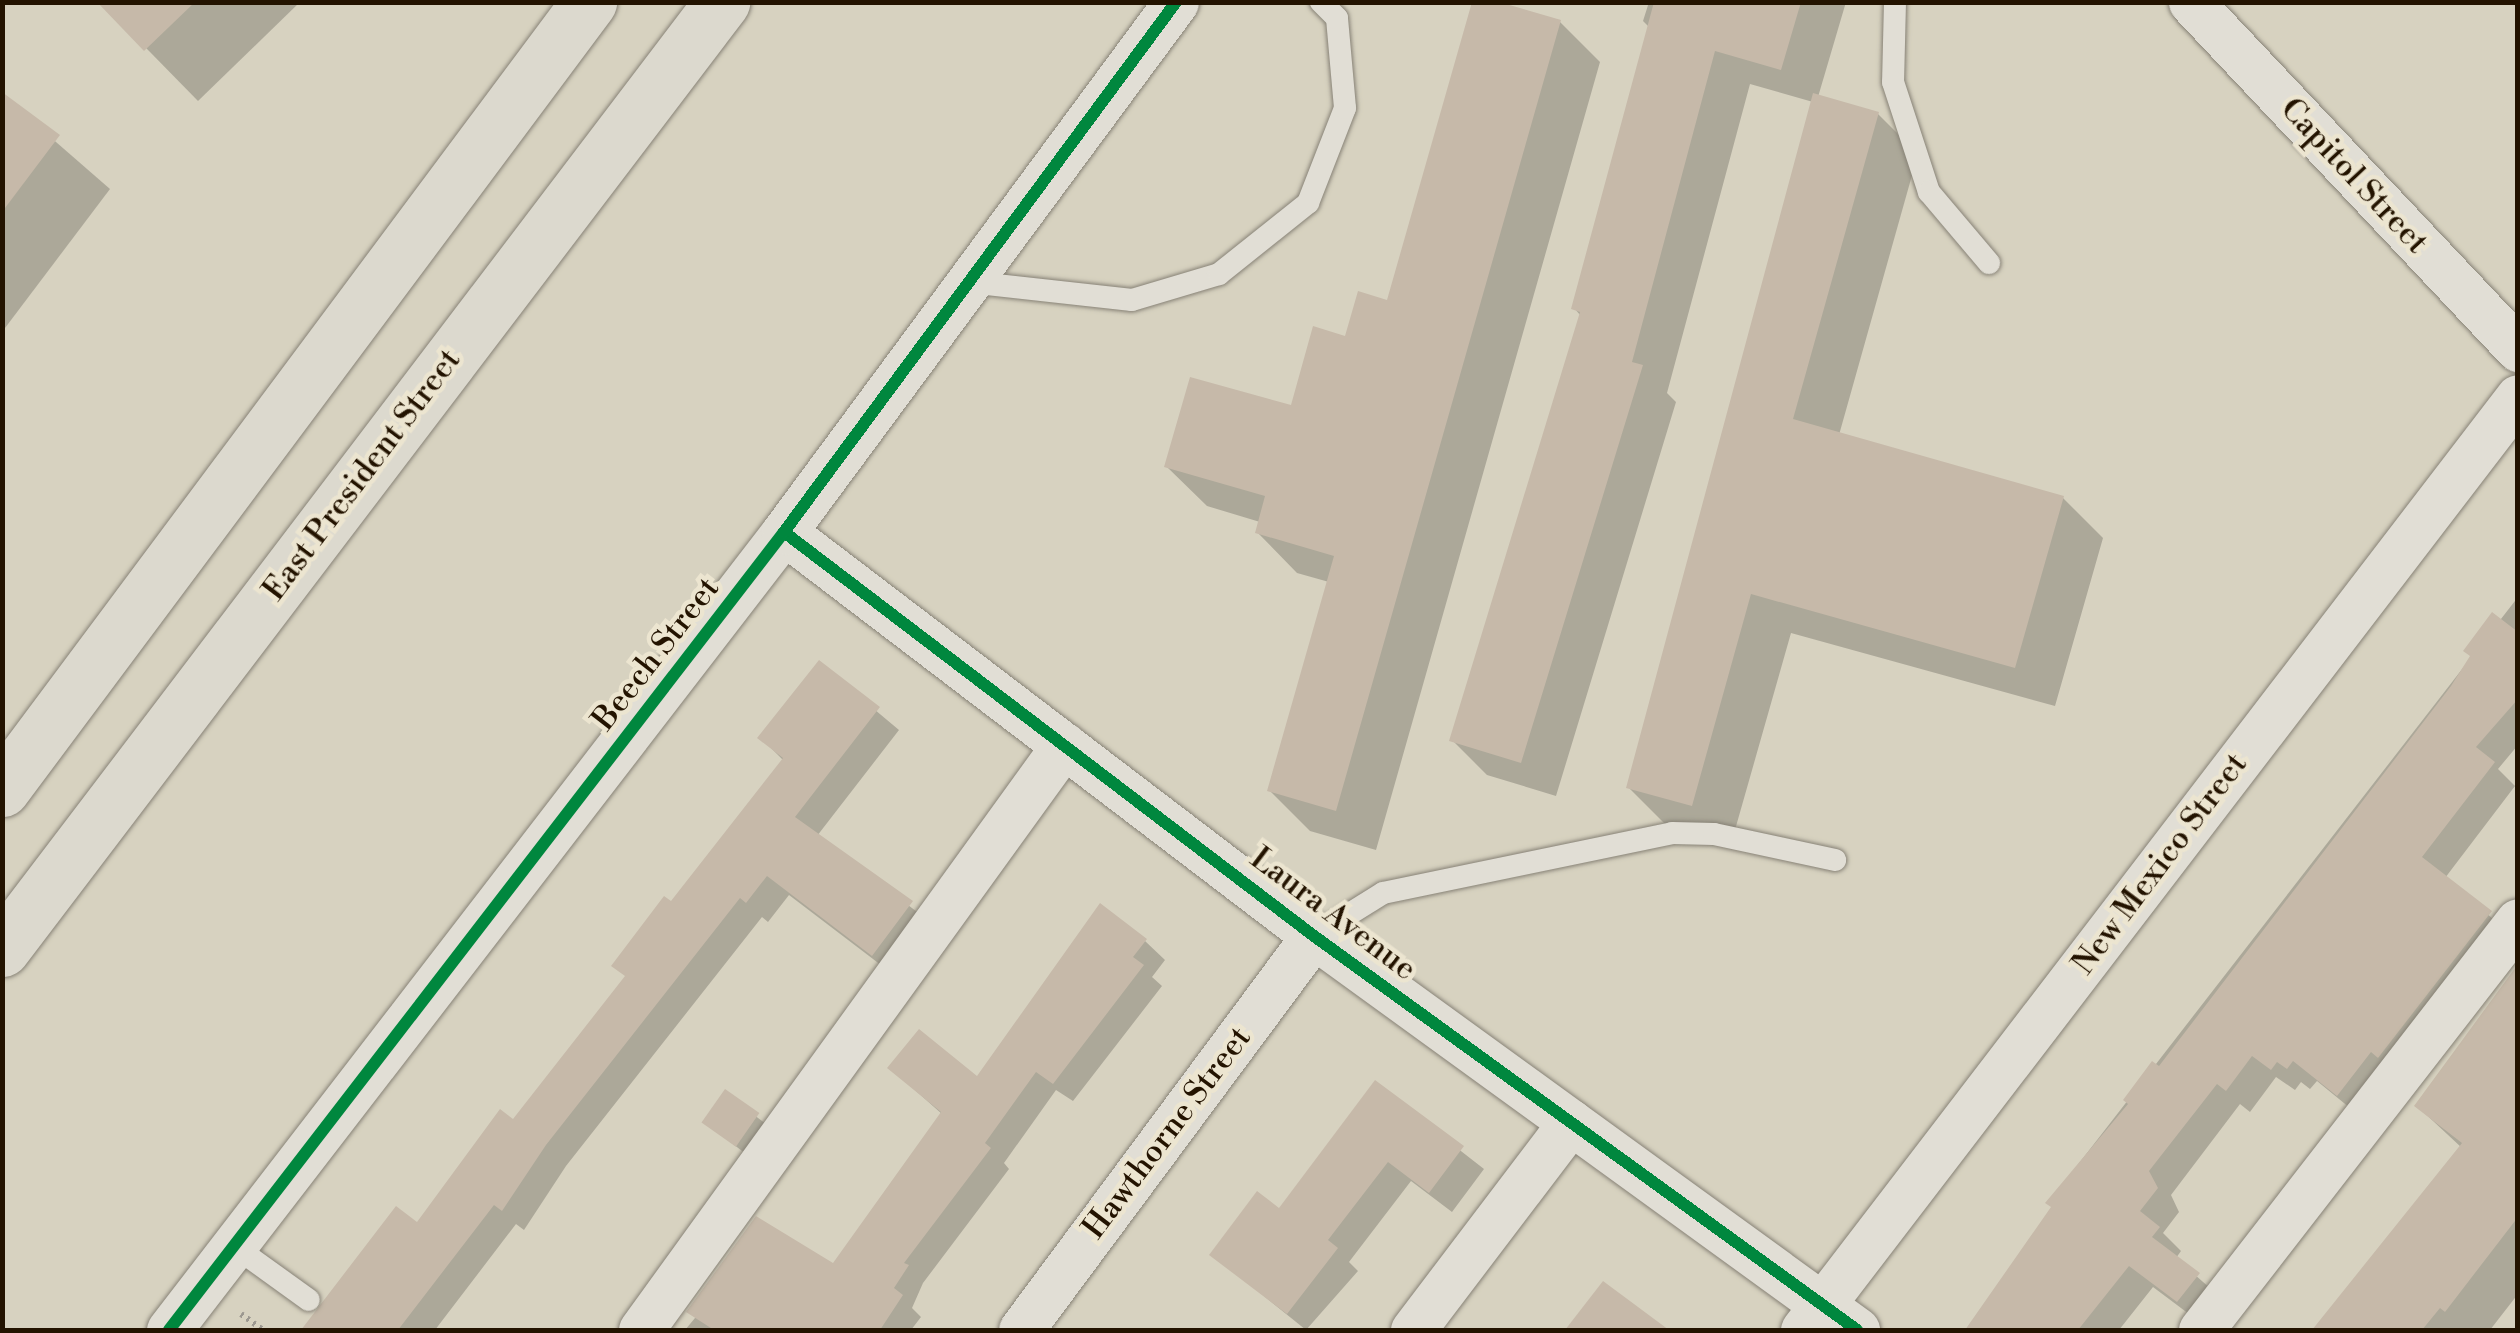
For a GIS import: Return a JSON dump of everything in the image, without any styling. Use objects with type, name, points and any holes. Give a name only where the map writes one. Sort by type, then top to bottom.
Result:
[{"type":"main road","points":[[2,788],[589,2]]},
{"type":"main road","name":"East President Street","points":[[2,949],[722,2]]},
{"type":"street","name":"Beech Street","points":[[169,1330],[784,532],[1176,2]]},
{"type":"street","name":"Capitol Street","points":[[2191,2],[2518,350]]},
{"type":"street","name":"New Mexico Street","points":[[1828,1322],[2518,397]]},
{"type":"street","name":"Laura Avenue","points":[[784,532],[1314,936],[1572,1122],[1828,1322]]},
{"type":"street","points":[[641,1330],[1064,745]]},
{"type":"street","points":[[2201,1330],[2518,921]]},
{"type":"street","name":"Hawthorne Street","points":[[1021,1330],[1314,936]]},
{"type":"street","points":[[1413,1330],[1572,1122]]},
{"type":"lane","points":[[969,282],[1132,300],[1219,274],[1308,203],[1346,108],[1337,18],[1321,2]]},
{"type":"lane","points":[[1894,2],[1893,82],[1929,192],[1989,263]]},
{"type":"lane","points":[[1314,936],[1383,893],[1672,834],[1714,834],[1835,860]]},
{"type":"lane","points":[[234,1246],[309,1300]]},
{"type":"building","points":[[97,2],[195,2],[144,51]]},
{"type":"building","points":[[1472,2],[1499,2],[1561,20],[1336,811],[1267,791],[1334,556],[1255,533],[1265,496],[1164,467],[1190,377],[1291,405],[1313,326],[1345,336],[1358,291],[1387,300]]},
{"type":"building","points":[[1654,2],[1801,2],[1781,70],[1715,51],[1632,362],[1643,365],[1521,763],[1449,741],[1580,312],[1571,309]]},
{"type":"building","points":[[2,92],[60,135],[2,212]]},
{"type":"building","points":[[1813,93],[1879,112],[1793,419],[2064,496],[2015,668],[1751,594],[1692,806],[1626,788]]},
{"type":"building","points":[[2492,612],[2518,632],[2518,699],[2476,747],[2495,762],[2422,857],[2492,911],[2378,1058],[2371,1052],[2337,1096],[2293,1061],[2287,1069],[2277,1062],[2271,1070],[2252,1056],[2226,1091],[2217,1084],[2149,1171],[2158,1188],[2140,1211],[2160,1227],[2152,1237],[2200,1273],[2177,1302],[2129,1266],[2078,1330],[1965,1330],[2051,1207],[2045,1203],[2128,1104],[2123,1100],[2152,1061],[2159,1066],[2451,686],[2470,656],[2463,651]]},
{"type":"building","points":[[819,660],[880,707],[795,817],[913,901],[872,956],[767,876],[746,903],[740,898],[546,1145],[502,1211],[494,1205],[398,1330],[301,1330],[396,1206],[417,1222],[500,1109],[513,1119],[625,976],[611,966],[664,896],[671,901],[783,758],[757,738]]},
{"type":"building","points":[[1100,903],[1147,939],[1133,957],[1144,965],[1053,1084],[1036,1072],[985,1143],[991,1148],[904,1263],[909,1265],[894,1288],[903,1295],[880,1330],[714,1330],[686,1312],[756,1216],[833,1263],[941,1112],[887,1068],[919,1029],[977,1076]]},
{"type":"building","points":[[2518,964],[2518,1217],[2445,1312],[2440,1308],[2422,1330],[2312,1330],[2462,1143],[2414,1106]]},
{"type":"building","points":[[1375,1080],[1464,1146],[1429,1193],[1388,1162],[1328,1240],[1338,1248],[1287,1314],[1209,1255],[1257,1191],[1279,1208]]},
{"type":"building","points":[[725,1089],[759,1113],[736,1147],[701,1123]]},
{"type":"building","points":[[1603,1281],[1669,1330],[1565,1330]]},
{"type":"cycle path","points":[[169,1330],[784,532],[1176,2]]},
{"type":"cycle path","points":[[784,532],[1314,936],[1857,1330]]}]
